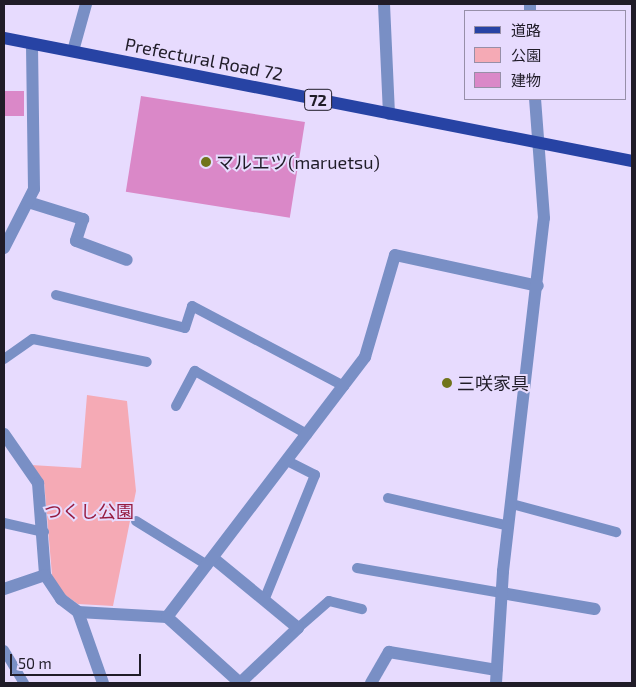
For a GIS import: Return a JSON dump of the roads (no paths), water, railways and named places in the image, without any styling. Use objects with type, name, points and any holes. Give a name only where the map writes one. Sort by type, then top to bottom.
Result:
[{"type":"main road","name":"Prefectural Road 72","points":[[4,38],[632,161]]},
{"type":"street","points":[[73,51],[86,4]]},
{"type":"street","points":[[384,4],[389,114]]},
{"type":"street","points":[[4,248],[34,188],[32,44]]},
{"type":"street","points":[[371,683],[389,652],[497,677],[502,593],[538,286],[544,218],[535,100]]},
{"type":"street","points":[[28,202],[83,219],[76,241],[127,260]]},
{"type":"street","points":[[168,617],[365,357],[395,255],[538,286]]},
{"type":"street","points":[[4,434],[38,483],[44,532],[45,575],[61,599],[78,612],[102,683]]},
{"type":"street","points":[[78,612],[168,617],[240,683],[298,628],[265,598],[210,562]]},
{"type":"street","points":[[4,590],[45,575]]},
{"type":"street","points":[[502,593],[595,609]]},
{"type":"lane","points":[[56,295],[185,328],[192,306],[344,386]]},
{"type":"lane","points":[[4,359],[33,339],[147,362]]},
{"type":"lane","points":[[176,406],[195,371],[307,434]]},
{"type":"lane","points":[[265,598],[315,475],[287,461]]},
{"type":"lane","points":[[388,498],[509,526]]},
{"type":"lane","points":[[512,504],[616,532]]},
{"type":"lane","points":[[136,521],[210,562]]},
{"type":"lane","points":[[4,523],[44,532]]},
{"type":"lane","points":[[357,568],[502,593]]},
{"type":"lane","points":[[298,628],[329,601],[362,609]]},
{"type":"lane","points":[[4,650],[24,683]]},
{"type":"place","name":"マルエツ(maruetsu)","points":[[206,162]]},
{"type":"place","name":"三咲家具","points":[[447,383]]},
{"type":"park label","name":"つくし公園","points":[[89,511]]}]
